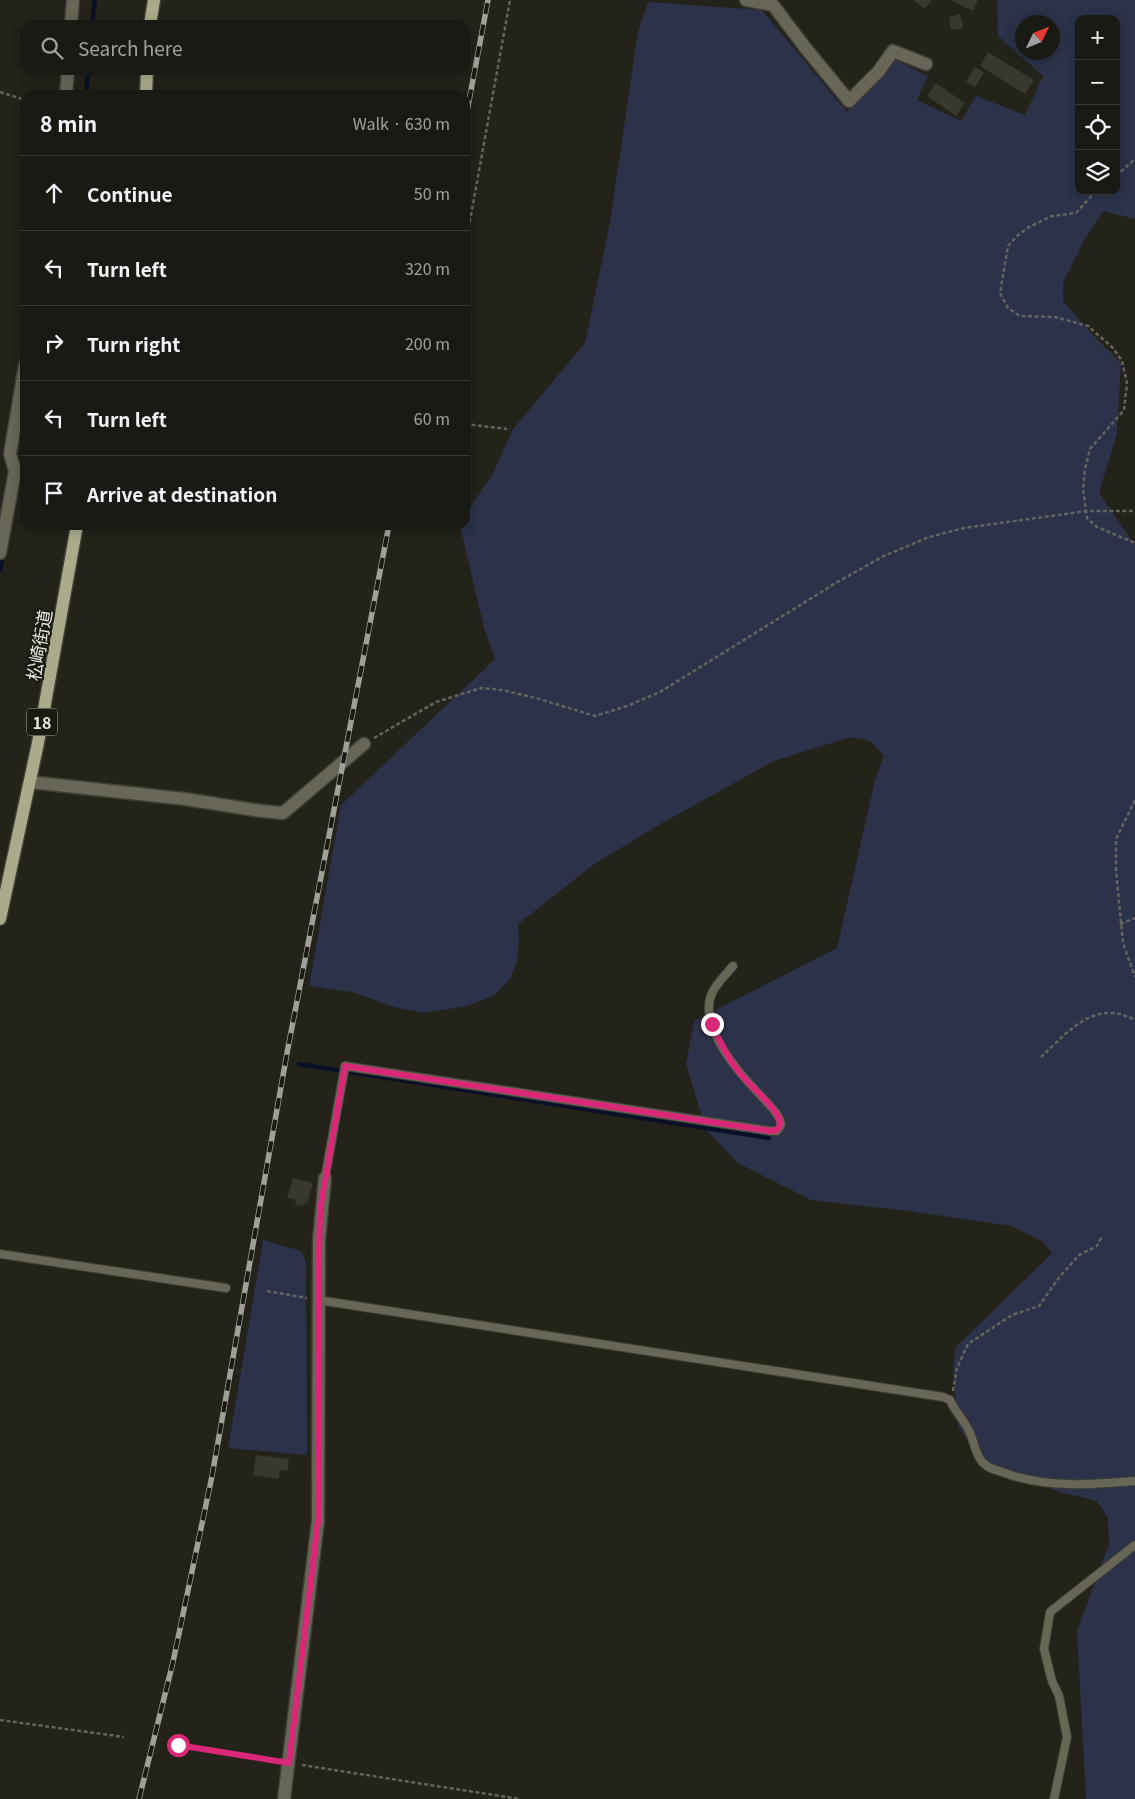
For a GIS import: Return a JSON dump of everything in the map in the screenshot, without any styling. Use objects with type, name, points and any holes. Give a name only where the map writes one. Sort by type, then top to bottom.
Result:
[{"type":"main road","points":[[151,20],[154,0]]},
{"type":"main road","points":[[146,90],[147,75]]},
{"type":"main road","name":"松崎街道","points":[[0,918],[5,870],[30,782],[76,530]]},
{"type":"street","points":[[72,20],[73,0]]},
{"type":"street","points":[[746,0],[773,5],[849,101],[878,72],[893,51],[926,64]]},
{"type":"street","points":[[66,90],[68,75]]},
{"type":"street","points":[[0,553],[15,471],[10,454],[20,395]]},
{"type":"street","points":[[30,782],[185,799],[283,813],[364,744]]},
{"type":"street","points":[[284,1799],[318,1521],[318,1300],[320,1210],[325,1178]]},
{"type":"lane","points":[[325,1178],[345,1066],[771,1131],[777,1130],[781,1123],[775,1112],[738,1072],[722,1047],[712,1024],[710,1011],[712,994],[734,966]]},
{"type":"lane","points":[[0,1254],[226,1288]]},
{"type":"lane","points":[[318,1300],[943,1397],[950,1400],[954,1409],[970,1431],[976,1452],[986,1466],[1016,1477],[1059,1483],[1135,1481]]},
{"type":"lane","points":[[1054,1799],[1067,1737],[1059,1696],[1052,1681],[1044,1649],[1050,1612],[1135,1545]]},
{"type":"path","points":[[470,220],[510,0]]},
{"type":"path","points":[[0,92],[20,98]]},
{"type":"path","points":[[1120,172],[1135,159]]},
{"type":"path","points":[[1092,195],[1076,212],[1052,216],[1017,236],[1008,246],[1000,293],[1008,308],[1020,316],[1055,316],[1088,326],[1113,348],[1122,361],[1127,383],[1124,410],[1090,449],[1083,489],[1087,518],[1096,527],[1135,543]]},
{"type":"path","points":[[470,425],[507,429]]},
{"type":"path","points":[[364,744],[436,702],[480,688],[502,690],[536,698],[595,716],[660,692],[839,581],[884,556],[929,536],[964,528],[1087,511],[1135,510]]},
{"type":"path","points":[[1135,800],[1116,839],[1120,924],[1123,942],[1135,977]]},
{"type":"path","points":[[1120,924],[1135,918]]},
{"type":"path","points":[[1041,1057],[1077,1024],[1093,1016],[1113,1013],[1135,1020]]},
{"type":"path","points":[[950,1400],[957,1368],[968,1344],[1012,1315],[1039,1306],[1058,1279],[1079,1255],[1097,1246],[1102,1236]]},
{"type":"path","points":[[267,1291],[318,1300]]},
{"type":"path","points":[[0,1720],[124,1737]]},
{"type":"path","points":[[178,1745],[520,1799]]},
{"type":"shaded area","points":[[997,0],[1135,0],[1135,219],[1103,211],[1085,239],[1063,283],[1063,301],[1121,363],[1117,434],[1099,493],[1135,545],[1135,1799],[1086,1799],[1077,1631],[1109,1544],[1108,1518],[1097,1501],[1060,1492],[984,1465],[958,1427],[953,1369],[956,1347],[1052,1253],[1042,1241],[1011,1226],[909,1211],[811,1200],[738,1163],[706,1130],[686,1064],[694,1021],[837,948],[875,780],[884,756],[870,741],[851,737],[774,761],[657,826],[593,865],[518,924],[517,960],[511,978],[494,996],[467,1006],[424,1013],[394,1007],[352,992],[309,986],[341,805],[495,659],[484,628],[461,530],[470,530],[470,508],[491,477],[513,429],[585,343],[610,222],[638,32],[648,2],[762,10],[847,112],[896,60],[928,76],[917,100],[961,121],[976,96],[1025,115],[1043,76],[1025,60],[1060,60],[1060,15],[1015,15],[1015,51],[998,36]]},
{"type":"shaded area","points":[[263,1240],[301,1251],[306,1262],[307,1455],[228,1448]]},
{"type":"building","points":[[913,0],[932,0],[925,9]]},
{"type":"building","points":[[950,0],[978,0],[973,11]]},
{"type":"building","points":[[960,14],[963,28],[951,30],[949,17]]},
{"type":"building","points":[[988,52],[1034,80],[1025,94],[980,66]]},
{"type":"building","points":[[975,67],[984,72],[975,87],[966,81]]},
{"type":"building","points":[[936,83],[965,103],[956,116],[927,96]]},
{"type":"building","points":[[293,1178],[313,1183],[307,1204],[304,1203],[303,1206],[295,1204],[296,1200],[287,1198]]},
{"type":"building","points":[[256,1455],[289,1459],[288,1471],[280,1470],[279,1479],[253,1475]]},
{"type":"waterway","points":[[93,20],[95,0]]},
{"type":"waterway","points":[[86,90],[88,75]]},
{"type":"waterway","points":[[19,470],[20,465]]},
{"type":"waterway","points":[[0,570],[3,554]]},
{"type":"waterway","points":[[299,1064],[769,1138]]},
{"type":"railway","points":[[470,95],[488,0]]},
{"type":"railway","points":[[139,1799],[173,1662],[212,1476],[287,1053],[388,530]]},
{"type":"route","points":[[178,1745],[289,1763],[318,1521],[320,1210],[345,1066],[771,1131],[777,1130],[781,1123],[775,1112],[738,1072],[722,1047],[712,1024]]}]
